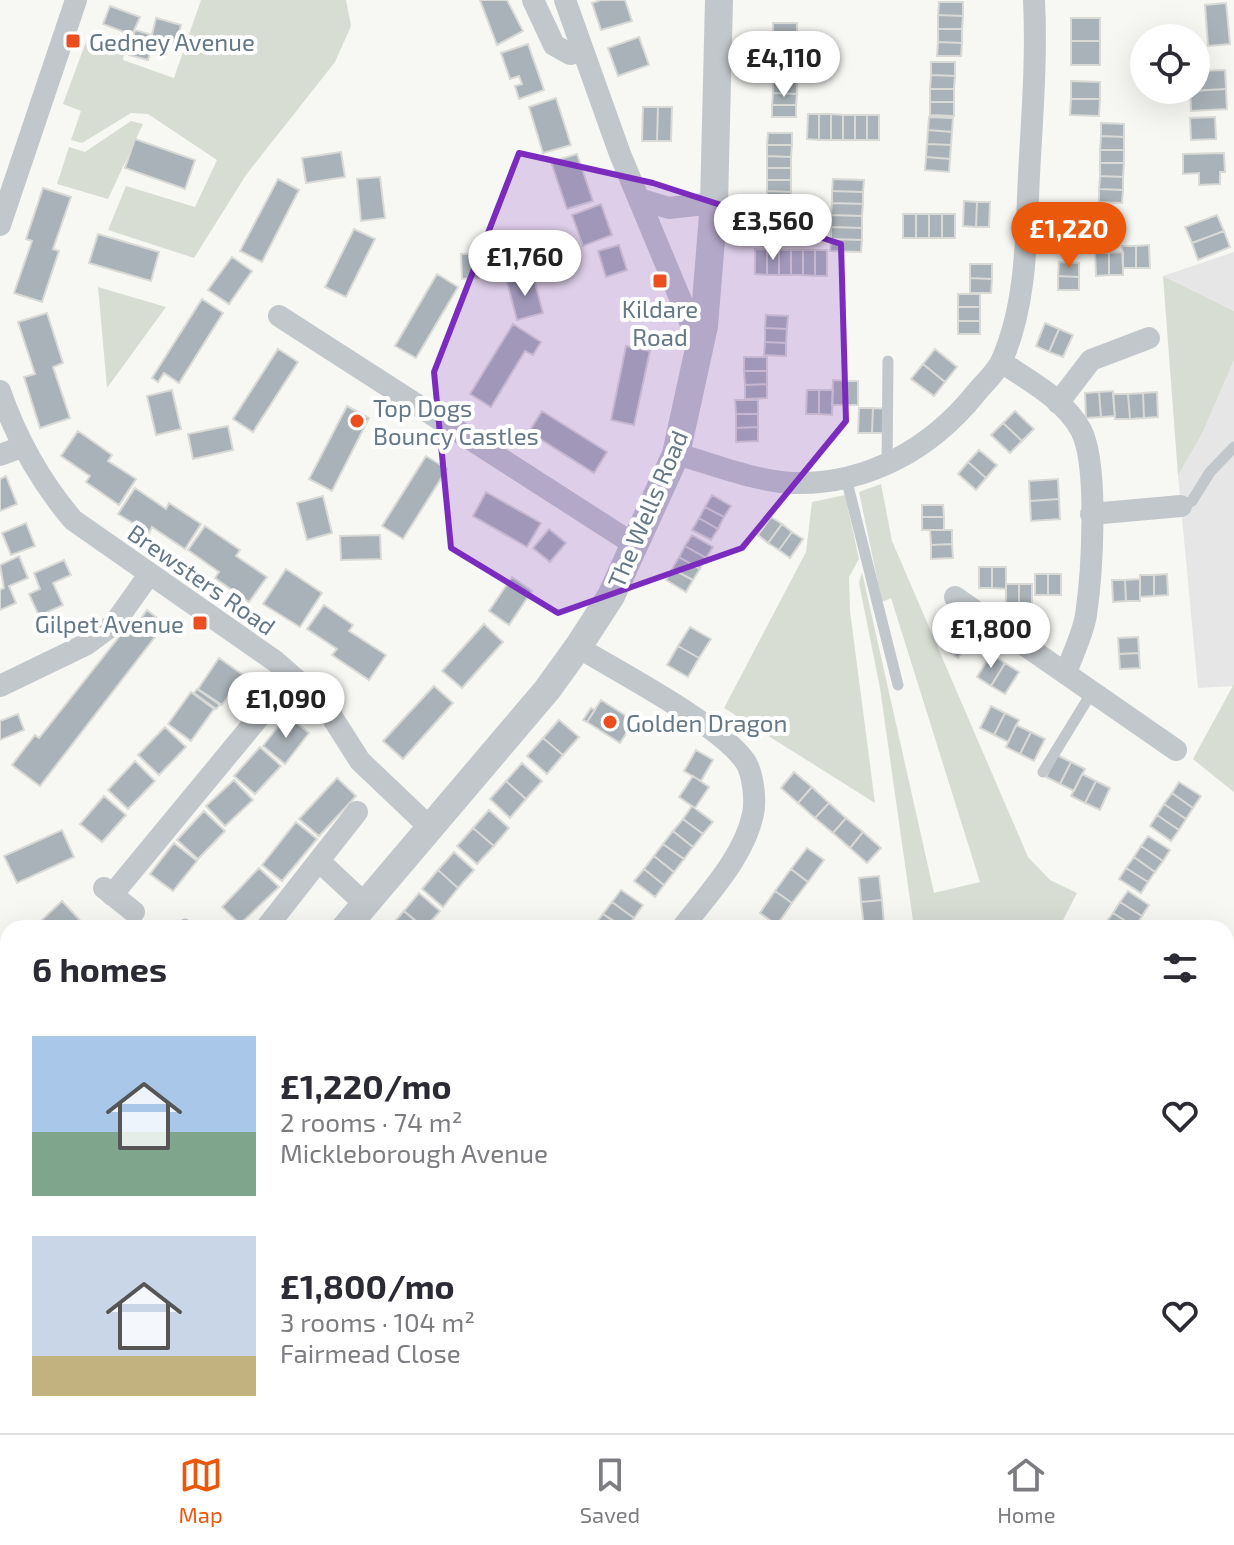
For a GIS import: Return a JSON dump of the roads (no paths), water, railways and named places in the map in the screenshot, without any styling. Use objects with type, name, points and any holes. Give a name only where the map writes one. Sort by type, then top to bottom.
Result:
[{"type":"street","points":[[0,225],[76,0]]},
{"type":"street","points":[[533,0],[554,45],[570,54],[583,51]]},
{"type":"street","points":[[565,0],[639,199],[700,346]]},
{"type":"street","name":"The Wells Road","points":[[352,920],[578,647],[625,578],[635,545],[676,454],[700,346],[714,203],[719,0]]},
{"type":"street","points":[[676,454],[778,481],[846,478],[887,465],[922,445],[958,416],[1001,362],[1021,287],[1032,128],[1034,0]]},
{"type":"street","points":[[639,199],[669,208],[714,203]]},
{"type":"street","points":[[279,316],[635,545]]},
{"type":"street","points":[[1058,403],[1091,360],[1149,338]]},
{"type":"street","points":[[1001,362],[1051,394],[1081,430],[1089,464],[1091,514],[1086,617],[1066,673]]},
{"type":"street","name":"Brewsters Road","points":[[0,391],[22,447],[47,490],[73,520],[292,677],[323,703],[360,761],[421,819],[433,823]]},
{"type":"street","points":[[0,455],[22,447]]},
{"type":"street","points":[[1091,514],[1136,504],[1181,506]]},
{"type":"street","points":[[0,686],[87,644],[114,624],[148,576]]},
{"type":"street","points":[[955,597],[1176,750]]},
{"type":"street","points":[[578,647],[656,704],[709,727],[746,763],[752,781],[754,812],[746,836],[731,862],[688,920]]},
{"type":"street","points":[[134,912],[108,892],[292,677]]},
{"type":"street","points":[[273,920],[357,812]]},
{"type":"street","points":[[320,862],[365,904]]},
{"type":"lane","points":[[887,465],[888,361]]},
{"type":"lane","points":[[1181,506],[1192,501],[1210,472],[1234,447]]},
{"type":"lane","points":[[846,478],[898,685]]},
{"type":"lane","points":[[1043,772],[1092,692]]},
{"type":"place","name":"Gedney Avenue","points":[[73,41]]},
{"type":"place","name":"Kildare Road","points":[[660,281]]},
{"type":"place","name":"Top Dogs Bouncy Castles","points":[[357,421]]},
{"type":"place","name":"Gilpet Avenue","points":[[200,623]]},
{"type":"place","name":"Golden Dragon","points":[[610,722]]}]
